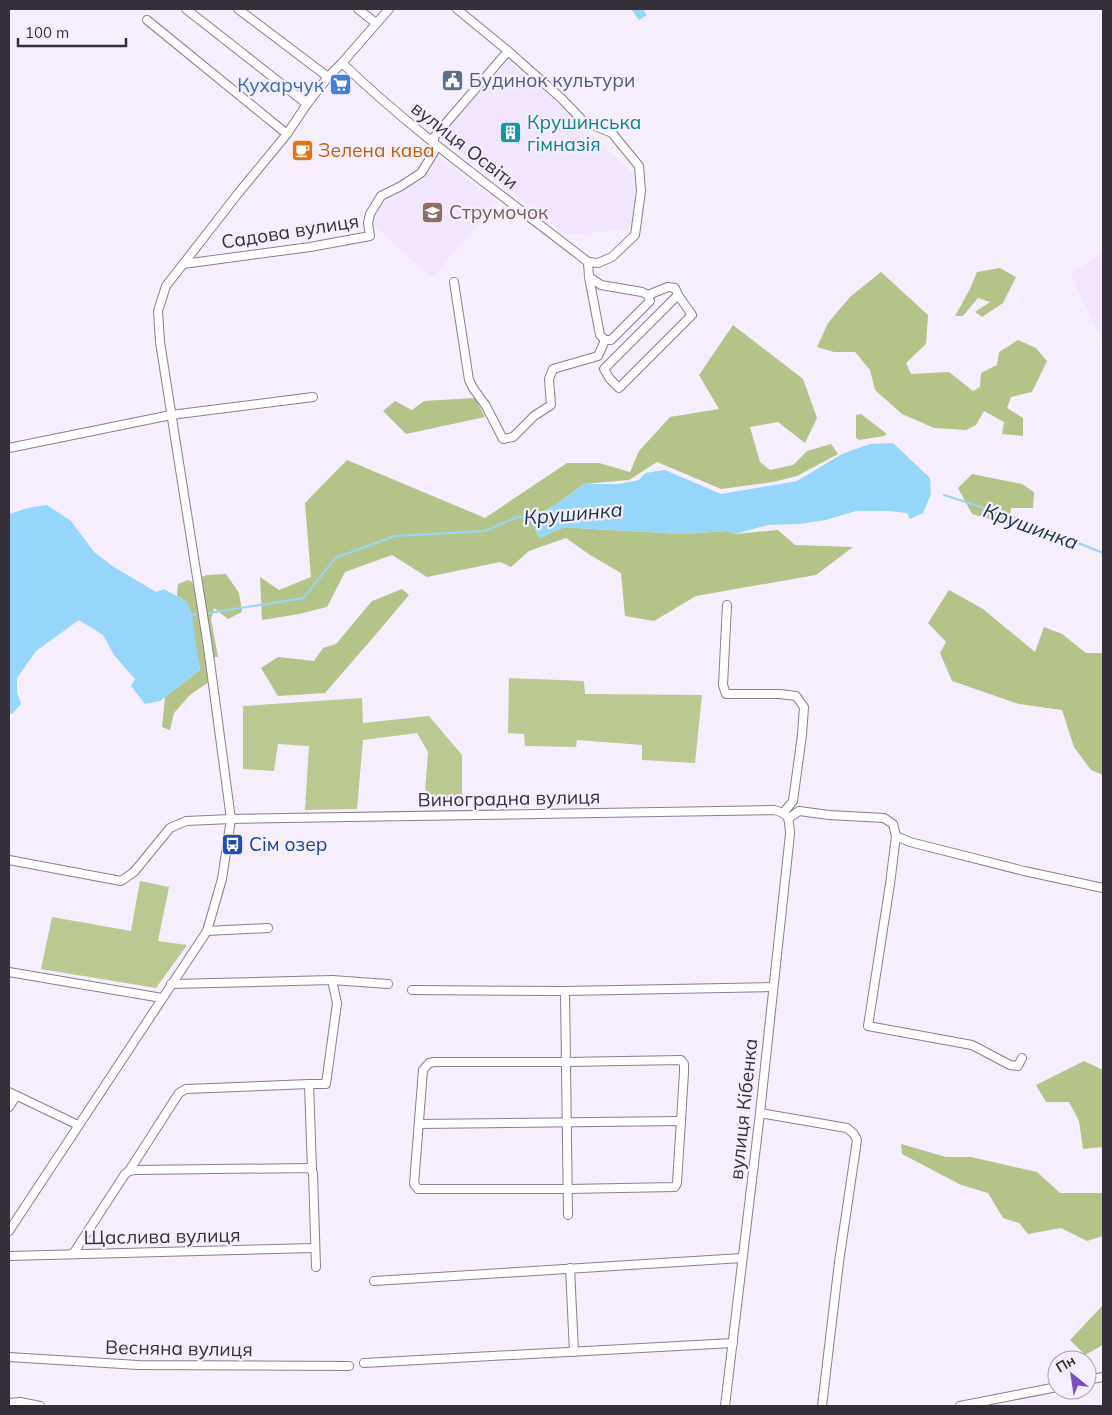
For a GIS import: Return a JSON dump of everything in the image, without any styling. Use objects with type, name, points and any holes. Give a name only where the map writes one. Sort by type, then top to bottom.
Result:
[{"type":"street","points":[[186,9],[307,104]]},
{"type":"street","points":[[238,9],[328,77]]},
{"type":"street","points":[[358,9],[376,23]]},
{"type":"street","points":[[9,1231],[207,931],[222,879],[231,819],[208,647],[160,342],[158,311],[166,286],[287,134],[328,77],[389,9]]},
{"type":"street","points":[[457,9],[508,51],[562,99],[583,121],[612,133],[639,166],[641,191],[635,235],[612,257],[598,263],[588,262],[589,277],[600,335],[605,340],[611,340],[650,301],[648,295],[642,292],[601,286],[589,277]]},
{"type":"street","points":[[147,20],[287,134]]},
{"type":"street","name":"Садова вулиця","points":[[184,264],[310,247],[370,236],[368,223],[370,214],[380,196],[401,186],[421,173],[434,152],[434,137],[508,51]]},
{"type":"street","name":"вулиця Освіти","points":[[342,63],[370,90],[434,142],[588,262]]},
{"type":"street","points":[[454,282],[469,380],[486,406],[503,439],[513,437],[534,416],[551,405],[548,378],[553,369],[598,356]]},
{"type":"street","points":[[605,340],[598,356],[610,379],[619,388],[692,315],[674,288],[668,287],[648,295]]},
{"type":"street","points":[[604,369],[678,295]]},
{"type":"street","points":[[9,448],[171,415],[313,397]]},
{"type":"street","points":[[727,604],[723,685],[726,694],[780,694],[796,696],[804,707],[793,801],[786,815]]},
{"type":"street","name":"Виноградна вулиця","points":[[9,860],[121,881],[134,872],[170,828],[186,821],[231,819],[774,810],[786,815],[799,811],[829,815],[884,818],[893,824],[896,836]]},
{"type":"street","name":"вулиця Кібенка","points":[[725,1406],[760,1113],[790,834],[786,815]]},
{"type":"street","points":[[1022,1058],[1018,1066],[1010,1065],[972,1045],[868,1026],[896,836],[910,842],[1103,888]]},
{"type":"street","points":[[207,931],[268,928]]},
{"type":"street","points":[[9,972],[162,998]]},
{"type":"street","points":[[171,984],[332,980],[388,984]]},
{"type":"street","points":[[73,1254],[179,1093],[186,1089],[326,1084],[337,1003],[332,980]]},
{"type":"street","points":[[412,990],[565,991],[773,987]]},
{"type":"street","points":[[565,991],[568,1215]]},
{"type":"street","points":[[681,1060],[684,1064],[684,1073],[681,1121],[677,1183],[675,1187],[418,1189],[414,1184],[423,1070],[429,1063],[681,1060]]},
{"type":"street","points":[[309,1084],[316,1267]]},
{"type":"street","points":[[9,1107],[12,1094],[78,1125]]},
{"type":"street","points":[[760,1113],[847,1128],[854,1134],[857,1140],[839,1262],[822,1406]]},
{"type":"street","points":[[419,1124],[681,1121]]},
{"type":"street","points":[[129,1171],[310,1168],[312,1170]]},
{"type":"street","name":"Щаслива вулиця","points":[[9,1256],[315,1248]]},
{"type":"street","points":[[374,1281],[742,1258]]},
{"type":"street","points":[[570,1268],[574,1352]]},
{"type":"street","points":[[364,1363],[733,1343]]},
{"type":"street","name":"Весняна вулиця","points":[[9,1358],[138,1365],[349,1366]]},
{"type":"street","points":[[960,1406],[1047,1389]]},
{"type":"street","points":[[9,1403],[20,1402],[40,1406]]},
{"type":"shaded area","points":[[507,59],[558,103],[635,176],[632,222],[627,229],[566,235],[440,136]]},
{"type":"shaded area","name":"Струмочок","points":[[437,156],[497,202],[432,278],[374,226],[372,221],[382,197],[409,187],[426,178],[424,176]]},
{"type":"shaded area","points":[[1103,247],[1103,343],[1071,275],[1098,255]]},
{"type":"green space","points":[[1000,268],[1016,277],[1003,303],[982,317],[975,312],[990,302],[978,298],[963,316],[955,316],[977,272]]},
{"type":"green space","points":[[881,272],[928,315],[926,344],[906,363],[911,374],[949,372],[973,391],[980,387],[981,373],[997,365],[999,352],[1018,340],[1036,348],[1047,361],[1032,392],[1011,397],[1007,408],[1023,418],[1023,436],[1002,434],[1004,422],[984,411],[976,425],[966,430],[934,428],[902,414],[875,390],[870,370],[855,352],[834,352],[817,347],[828,323],[850,297]]},
{"type":"green space","points":[[733,325],[803,379],[817,418],[805,443],[778,422],[750,427],[760,462],[770,470],[793,465],[807,451],[831,444],[838,454],[797,476],[773,482],[721,489],[657,462],[629,480],[584,484],[555,505],[529,519],[540,538],[562,528],[683,534],[727,531],[735,534],[778,530],[795,545],[853,547],[816,575],[696,596],[654,621],[625,616],[621,573],[566,538],[529,551],[511,567],[500,562],[427,577],[392,555],[345,572],[327,607],[262,620],[260,577],[279,590],[311,577],[305,503],[347,460],[485,518],[567,463],[599,463],[630,472],[639,451],[670,417],[719,409],[699,375]]},
{"type":"green space","points":[[475,398],[485,417],[406,434],[383,411],[395,401],[412,410],[424,401]]},
{"type":"green space","points":[[861,414],[887,434],[859,440],[856,438],[856,415]]},
{"type":"green space","points":[[972,474],[1022,484],[1034,492],[1033,508],[1011,508],[1009,524],[972,514],[958,488]]},
{"type":"green space","points":[[226,574],[239,593],[242,612],[228,619],[214,608],[211,619],[218,657],[213,657],[199,578],[207,575]]},
{"type":"green space","points":[[188,580],[192,582],[197,597],[210,681],[190,695],[174,713],[170,730],[162,727],[165,697],[200,670],[187,602],[177,596],[178,584]]},
{"type":"green space","points":[[402,589],[409,595],[325,693],[278,696],[261,668],[278,657],[314,661],[323,648],[336,644],[372,601]]},
{"type":"green space","points":[[949,590],[983,609],[1035,652],[1044,627],[1062,634],[1086,653],[1103,653],[1103,775],[1091,770],[1074,747],[1062,710],[1019,704],[952,681],[940,653],[946,642],[928,623]]},
{"type":"green space","points":[[509,678],[584,681],[585,694],[702,695],[695,763],[642,760],[642,745],[577,740],[576,747],[525,746],[524,734],[508,733]]},
{"type":"green space","points":[[362,698],[363,723],[429,716],[462,755],[462,804],[424,806],[428,752],[417,733],[363,740],[357,809],[305,810],[309,746],[278,744],[274,771],[243,769],[243,706]]},
{"type":"green space","points":[[140,881],[169,887],[158,941],[187,945],[156,988],[41,969],[52,917],[131,931]]},
{"type":"green space","points":[[1084,1061],[1103,1070],[1103,1147],[1083,1149],[1079,1121],[1069,1102],[1046,1102],[1036,1085]]},
{"type":"green space","points":[[901,1144],[946,1157],[971,1157],[1037,1172],[1060,1193],[1103,1193],[1103,1236],[1087,1241],[1061,1228],[1028,1234],[1019,1223],[1003,1218],[988,1193],[961,1185],[902,1154]]},
{"type":"green space","points":[[1103,1305],[1103,1345],[1094,1350],[1080,1350],[1070,1340]]},
{"type":"water","points":[[631,9],[643,9],[647,15],[639,20]]},
{"type":"water","points":[[893,443],[930,478],[931,494],[923,513],[910,519],[907,513],[856,511],[826,520],[800,524],[768,525],[735,534],[727,531],[683,534],[562,528],[540,538],[529,519],[555,505],[584,484],[618,484],[639,480],[645,473],[665,470],[721,494],[797,481],[842,454],[870,444]]},
{"type":"water","points":[[47,505],[71,521],[94,552],[114,567],[156,592],[164,589],[187,602],[192,615],[200,670],[160,701],[145,704],[131,686],[135,679],[114,655],[103,635],[79,620],[36,651],[17,678],[17,692],[21,704],[12,714],[9,713],[9,514]]},
{"type":"waterway","name":"Крушинка","points":[[944,495],[1027,522],[1103,553]]},
{"type":"waterway","name":"Крушинка","points":[[209,613],[304,598],[335,558],[395,536],[485,531],[517,517],[537,516]]},
{"type":"waterway","points":[[192,615],[196,614]]},
{"type":"place","name":"Будинок культури","points":[[453,80]]},
{"type":"place","name":"Кухарчук","points":[[340,85]]},
{"type":"place","name":"Крушинська гімназія","points":[[511,133]]},
{"type":"place","name":"Зелена кава","points":[[302,150]]},
{"type":"place","name":"Струмочок","points":[[433,212]]},
{"type":"place","name":"Сім озер","points":[[233,844]]}]
